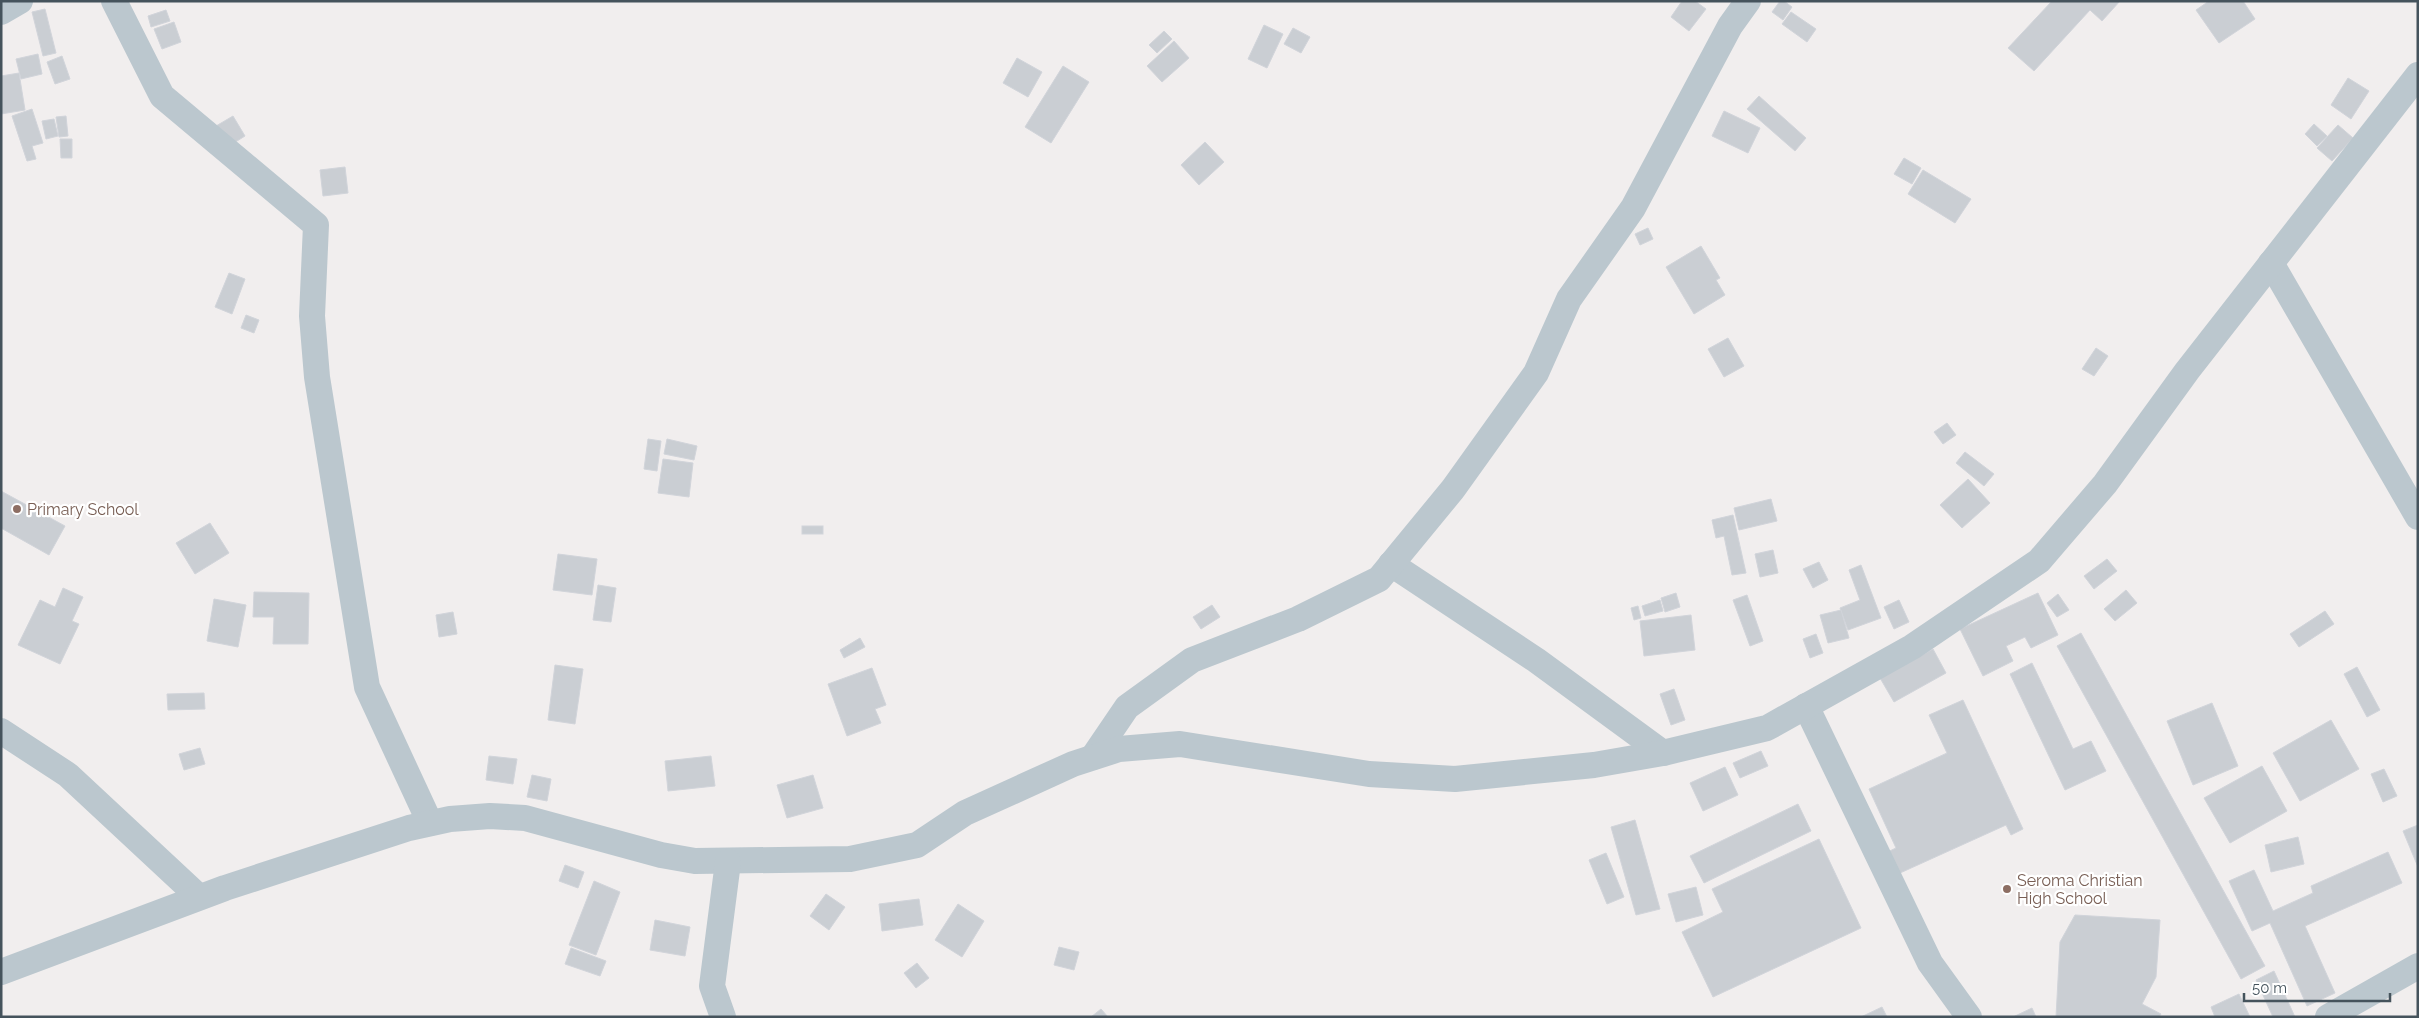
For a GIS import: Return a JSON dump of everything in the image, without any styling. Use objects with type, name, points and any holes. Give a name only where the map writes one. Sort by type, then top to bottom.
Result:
[{"type":"street","points":[[1,12],[20,1]]},
{"type":"street","points":[[114,1],[162,96],[316,225],[312,316],[317,377],[367,688],[430,823]]},
{"type":"street","points":[[1093,757],[1127,707],[1192,660],[1298,619],[1379,579],[1453,489],[1536,372],[1569,299],[1633,208],[1730,26],[1748,1]]},
{"type":"street","points":[[1,972],[199,897],[409,828],[450,819],[490,816],[525,818],[661,855],[695,861],[850,859],[916,845],[965,813],[1093,757],[1119,749],[1180,744],[1369,774],[1455,779],[1594,765],[1664,753],[1767,728],[1912,647],[2039,562],[2105,484],[2187,370],[2418,75]]},
{"type":"street","points":[[2271,263],[2418,517]]},
{"type":"street","points":[[1391,564],[1536,660],[1664,753]]},
{"type":"street","points":[[1806,706],[1930,964],[1969,1017]]},
{"type":"street","points":[[1,731],[68,775],[199,897]]},
{"type":"street","points":[[723,1017],[712,986],[728,862]]},
{"type":"street","points":[[2328,1017],[2418,966]]},
{"type":"building","points":[[1682,1],[1695,1],[1706,9],[1689,31],[1671,17]]},
{"type":"building","points":[[1780,1],[1784,1],[1792,7],[1783,20],[1772,12]]},
{"type":"building","points":[[2052,1],[2120,1],[2102,21],[2090,10],[2034,71],[2008,48]]},
{"type":"building","points":[[2209,1],[2243,1],[2255,19],[2219,43],[2196,10]]},
{"type":"building","points":[[45,9],[56,53],[43,56],[32,12]]},
{"type":"building","points":[[166,10],[170,21],[151,27],[148,16]]},
{"type":"building","points":[[1791,12],[1816,29],[1807,42],[1782,24]]},
{"type":"building","points":[[174,22],[181,42],[162,49],[154,29]]},
{"type":"building","points":[[1264,25],[1283,34],[1267,68],[1248,59]]},
{"type":"building","points":[[1293,28],[1310,37],[1301,53],[1284,44]]},
{"type":"building","points":[[1164,31],[1172,39],[1157,53],[1149,45]]},
{"type":"building","points":[[1174,41],[1189,58],[1162,82],[1147,66]]},
{"type":"building","points":[[38,54],[42,74],[21,79],[16,59]]},
{"type":"building","points":[[62,56],[70,79],[55,84],[47,62]]},
{"type":"building","points":[[1017,58],[1042,72],[1028,97],[1003,83]]},
{"type":"building","points":[[1063,66],[1089,82],[1051,143],[1025,127]]},
{"type":"building","points":[[19,73],[25,110],[1,114],[1,76]]},
{"type":"building","points":[[2348,78],[2369,91],[2351,119],[2331,105]]},
{"type":"building","points":[[1759,96],[1806,138],[1795,151],[1747,109]]},
{"type":"building","points":[[32,109],[43,143],[32,146],[36,159],[27,161],[12,116]]},
{"type":"building","points":[[1724,111],[1760,128],[1748,153],[1712,136]]},
{"type":"building","points":[[66,116],[68,136],[59,137],[56,117]]},
{"type":"building","points":[[233,116],[245,136],[229,146],[216,126]]},
{"type":"building","points":[[54,119],[58,136],[46,139],[42,121]]},
{"type":"building","points":[[2314,124],[2327,136],[2317,146],[2305,134]]},
{"type":"building","points":[[2338,125],[2353,138],[2332,161],[2317,148]]},
{"type":"building","points":[[60,139],[72,139],[72,158],[61,158]]},
{"type":"building","points":[[1205,142],[1224,162],[1199,185],[1181,165]]},
{"type":"building","points":[[1904,158],[1921,168],[1912,184],[1894,174]]},
{"type":"building","points":[[345,167],[348,193],[323,196],[320,170]]},
{"type":"building","points":[[1923,170],[1971,199],[1955,223],[1908,194]]},
{"type":"building","points":[[1648,228],[1653,239],[1640,245],[1635,234]]},
{"type":"building","points":[[1701,246],[1720,278],[1716,280],[1725,295],[1694,314],[1666,267]]},
{"type":"building","points":[[229,273],[245,279],[232,314],[215,307]]},
{"type":"building","points":[[246,315],[259,320],[254,333],[241,328]]},
{"type":"building","points":[[1728,338],[1744,366],[1724,377],[1708,349]]},
{"type":"building","points":[[2096,348],[2108,356],[2094,376],[2082,369]]},
{"type":"building","points":[[1947,423],[1956,435],[1943,444],[1934,432]]},
{"type":"building","points":[[648,439],[661,441],[657,471],[644,469]]},
{"type":"building","points":[[667,439],[697,446],[694,460],[664,454]]},
{"type":"building","points":[[1965,452],[1994,474],[1984,486],[1956,463]]},
{"type":"building","points":[[663,459],[693,463],[689,497],[658,493]]},
{"type":"building","points":[[1968,479],[1990,503],[1962,528],[1940,505]]},
{"type":"building","name":"Primary School","points":[[1,491],[65,526],[49,555],[1,528]]},
{"type":"building","points":[[1771,499],[1777,521],[1739,530],[1734,508]]},
{"type":"building","points":[[1733,515],[1746,573],[1732,575],[1724,536],[1716,538],[1712,520]]},
{"type":"building","points":[[210,523],[229,553],[195,574],[176,543]]},
{"type":"building","points":[[802,526],[823,526],[823,534],[802,534]]},
{"type":"building","points":[[1773,550],[1778,573],[1760,577],[1755,554]]},
{"type":"building","points":[[558,554],[597,559],[592,595],[553,590]]},
{"type":"building","points":[[2107,559],[2117,571],[2094,589],[2084,576]]},
{"type":"building","points":[[1819,562],[1828,580],[1813,588],[1803,569]]},
{"type":"building","points":[[1861,565],[1881,618],[1848,630],[1840,608],[1860,600],[1849,570]]},
{"type":"building","points":[[598,585],[616,588],[611,622],[593,620]]},
{"type":"building","points":[[63,588],[83,597],[72,621],[79,624],[60,664],[18,645],[40,600],[55,607]]},
{"type":"building","points":[[2126,590],[2137,603],[2115,621],[2104,609]]},
{"type":"building","points":[[254,592],[309,593],[308,644],[273,644],[274,617],[253,617]]},
{"type":"building","points":[[1676,593],[1680,607],[1665,612],[1661,598]]},
{"type":"building","points":[[2038,593],[2058,635],[2031,648],[2025,637],[2006,646],[2013,661],[1983,676],[1960,629]]},
{"type":"building","points":[[2058,594],[2069,610],[2057,617],[2047,603]]},
{"type":"building","points":[[1747,595],[1763,641],[1750,646],[1733,600]]},
{"type":"building","points":[[214,599],[246,605],[238,647],[207,641]]},
{"type":"building","points":[[1660,600],[1663,611],[1645,616],[1642,606]]},
{"type":"building","points":[[1899,600],[1909,622],[1894,629],[1884,607]]},
{"type":"building","points":[[1212,605],[1220,617],[1201,629],[1193,617]]},
{"type":"building","points":[[1638,606],[1641,618],[1634,620],[1631,608]]},
{"type":"building","points":[[1841,610],[1849,638],[1828,643],[1820,615]]},
{"type":"building","points":[[2325,611],[2334,624],[2299,647],[2290,634]]},
{"type":"building","points":[[453,612],[457,634],[439,637],[436,615]]},
{"type":"building","points":[[1691,615],[1695,650],[1644,656],[1640,621]]},
{"type":"building","points":[[2081,633],[2265,966],[2241,979],[2057,646]]},
{"type":"building","points":[[1816,634],[1823,653],[1810,658],[1803,639]]},
{"type":"building","points":[[860,638],[865,647],[844,658],[840,650]]},
{"type":"building","points":[[1933,649],[1946,673],[1894,702],[1880,678]]},
{"type":"building","points":[[2032,663],[2073,749],[2091,741],[2106,771],[2065,790],[2010,674]]},
{"type":"building","points":[[555,665],[583,669],[575,724],[548,720]]},
{"type":"building","points":[[2357,667],[2380,710],[2367,717],[2344,674]]},
{"type":"building","points":[[872,668],[886,705],[875,709],[881,723],[847,736],[828,684]]},
{"type":"building","points":[[1674,689],[1685,720],[1671,725],[1660,694]]},
{"type":"building","points":[[204,693],[205,709],[168,710],[167,694]]},
{"type":"building","points":[[1963,700],[2023,829],[2011,835],[2006,825],[1889,878],[1879,856],[1896,848],[1869,789],[1947,753],[1929,715]]},
{"type":"building","points":[[2212,703],[2238,766],[2193,785],[2167,721]]},
{"type":"building","points":[[2331,720],[2359,769],[2300,801],[2273,753]]},
{"type":"building","points":[[200,748],[205,764],[184,770],[179,754]]},
{"type":"building","points":[[1761,751],[1768,766],[1740,778],[1733,763]]},
{"type":"building","points":[[489,756],[517,759],[513,784],[486,780]]},
{"type":"building","points":[[711,756],[715,786],[668,791],[665,761]]},
{"type":"building","points":[[2262,766],[2287,811],[2230,843],[2204,798]]},
{"type":"building","points":[[1725,767],[1738,795],[1703,811],[1690,783]]},
{"type":"building","points":[[2384,769],[2397,796],[2383,802],[2371,774]]},
{"type":"building","points":[[532,775],[551,779],[547,801],[527,797]]},
{"type":"building","points":[[813,775],[823,808],[787,818],[777,785]]},
{"type":"building","points":[[1798,804],[1811,831],[1704,883],[1690,856]]},
{"type":"building","points":[[1635,820],[1660,909],[1636,915],[1611,827]]},
{"type":"building","points":[[2418,825],[2418,867],[2403,831]]},
{"type":"building","points":[[2298,837],[2304,864],[2271,872],[2265,845]]},
{"type":"building","points":[[1819,839],[1861,928],[1713,997],[1682,932],[1723,912],[1712,889]]},
{"type":"building","points":[[2388,852],[2402,883],[2305,926],[2335,993],[2307,1006],[2270,923],[2252,931],[2229,881],[2254,870],[2273,911],[2313,893],[2311,886]]},
{"type":"building","points":[[1606,853],[1624,897],[1607,904],[1589,860]]},
{"type":"building","points":[[565,865],[584,872],[578,888],[559,881]]},
{"type":"building","points":[[594,881],[620,892],[596,955],[569,945]]},
{"type":"building","points":[[1696,887],[1703,915],[1676,922],[1668,894]]},
{"type":"building","points":[[826,894],[845,907],[829,930],[810,916]]},
{"type":"building","points":[[919,899],[923,925],[882,931],[879,904]]},
{"type":"building","points":[[958,904],[984,921],[962,957],[935,940]]},
{"type":"building","points":[[2075,915],[2160,920],[2156,977],[2142,1004],[2161,1014],[2159,1017],[2056,1017],[2060,942]]},
{"type":"building","points":[[655,920],[690,927],[685,956],[650,950]]},
{"type":"building","points":[[1059,947],[1079,952],[1074,970],[1054,965]]},
{"type":"building","points":[[571,948],[606,961],[600,976],[565,964]]},
{"type":"building","points":[[917,963],[929,978],[916,988],[904,973]]},
{"type":"building","points":[[2274,971],[2295,1017],[2273,1017],[2256,980]]},
{"type":"building","points":[[2239,994],[2250,1017],[2215,1017],[2211,1007]]},
{"type":"building","points":[[1882,1007],[1887,1017],[1861,1017]]},
{"type":"building","points":[[2032,1008],[2036,1017],[2013,1017]]},
{"type":"building","points":[[1101,1009],[1108,1017],[1091,1017]]},
{"type":"place","name":"Primary School","points":[[17,509]]},
{"type":"place","name":"Seroma Christian High School","points":[[2007,889]]}]
